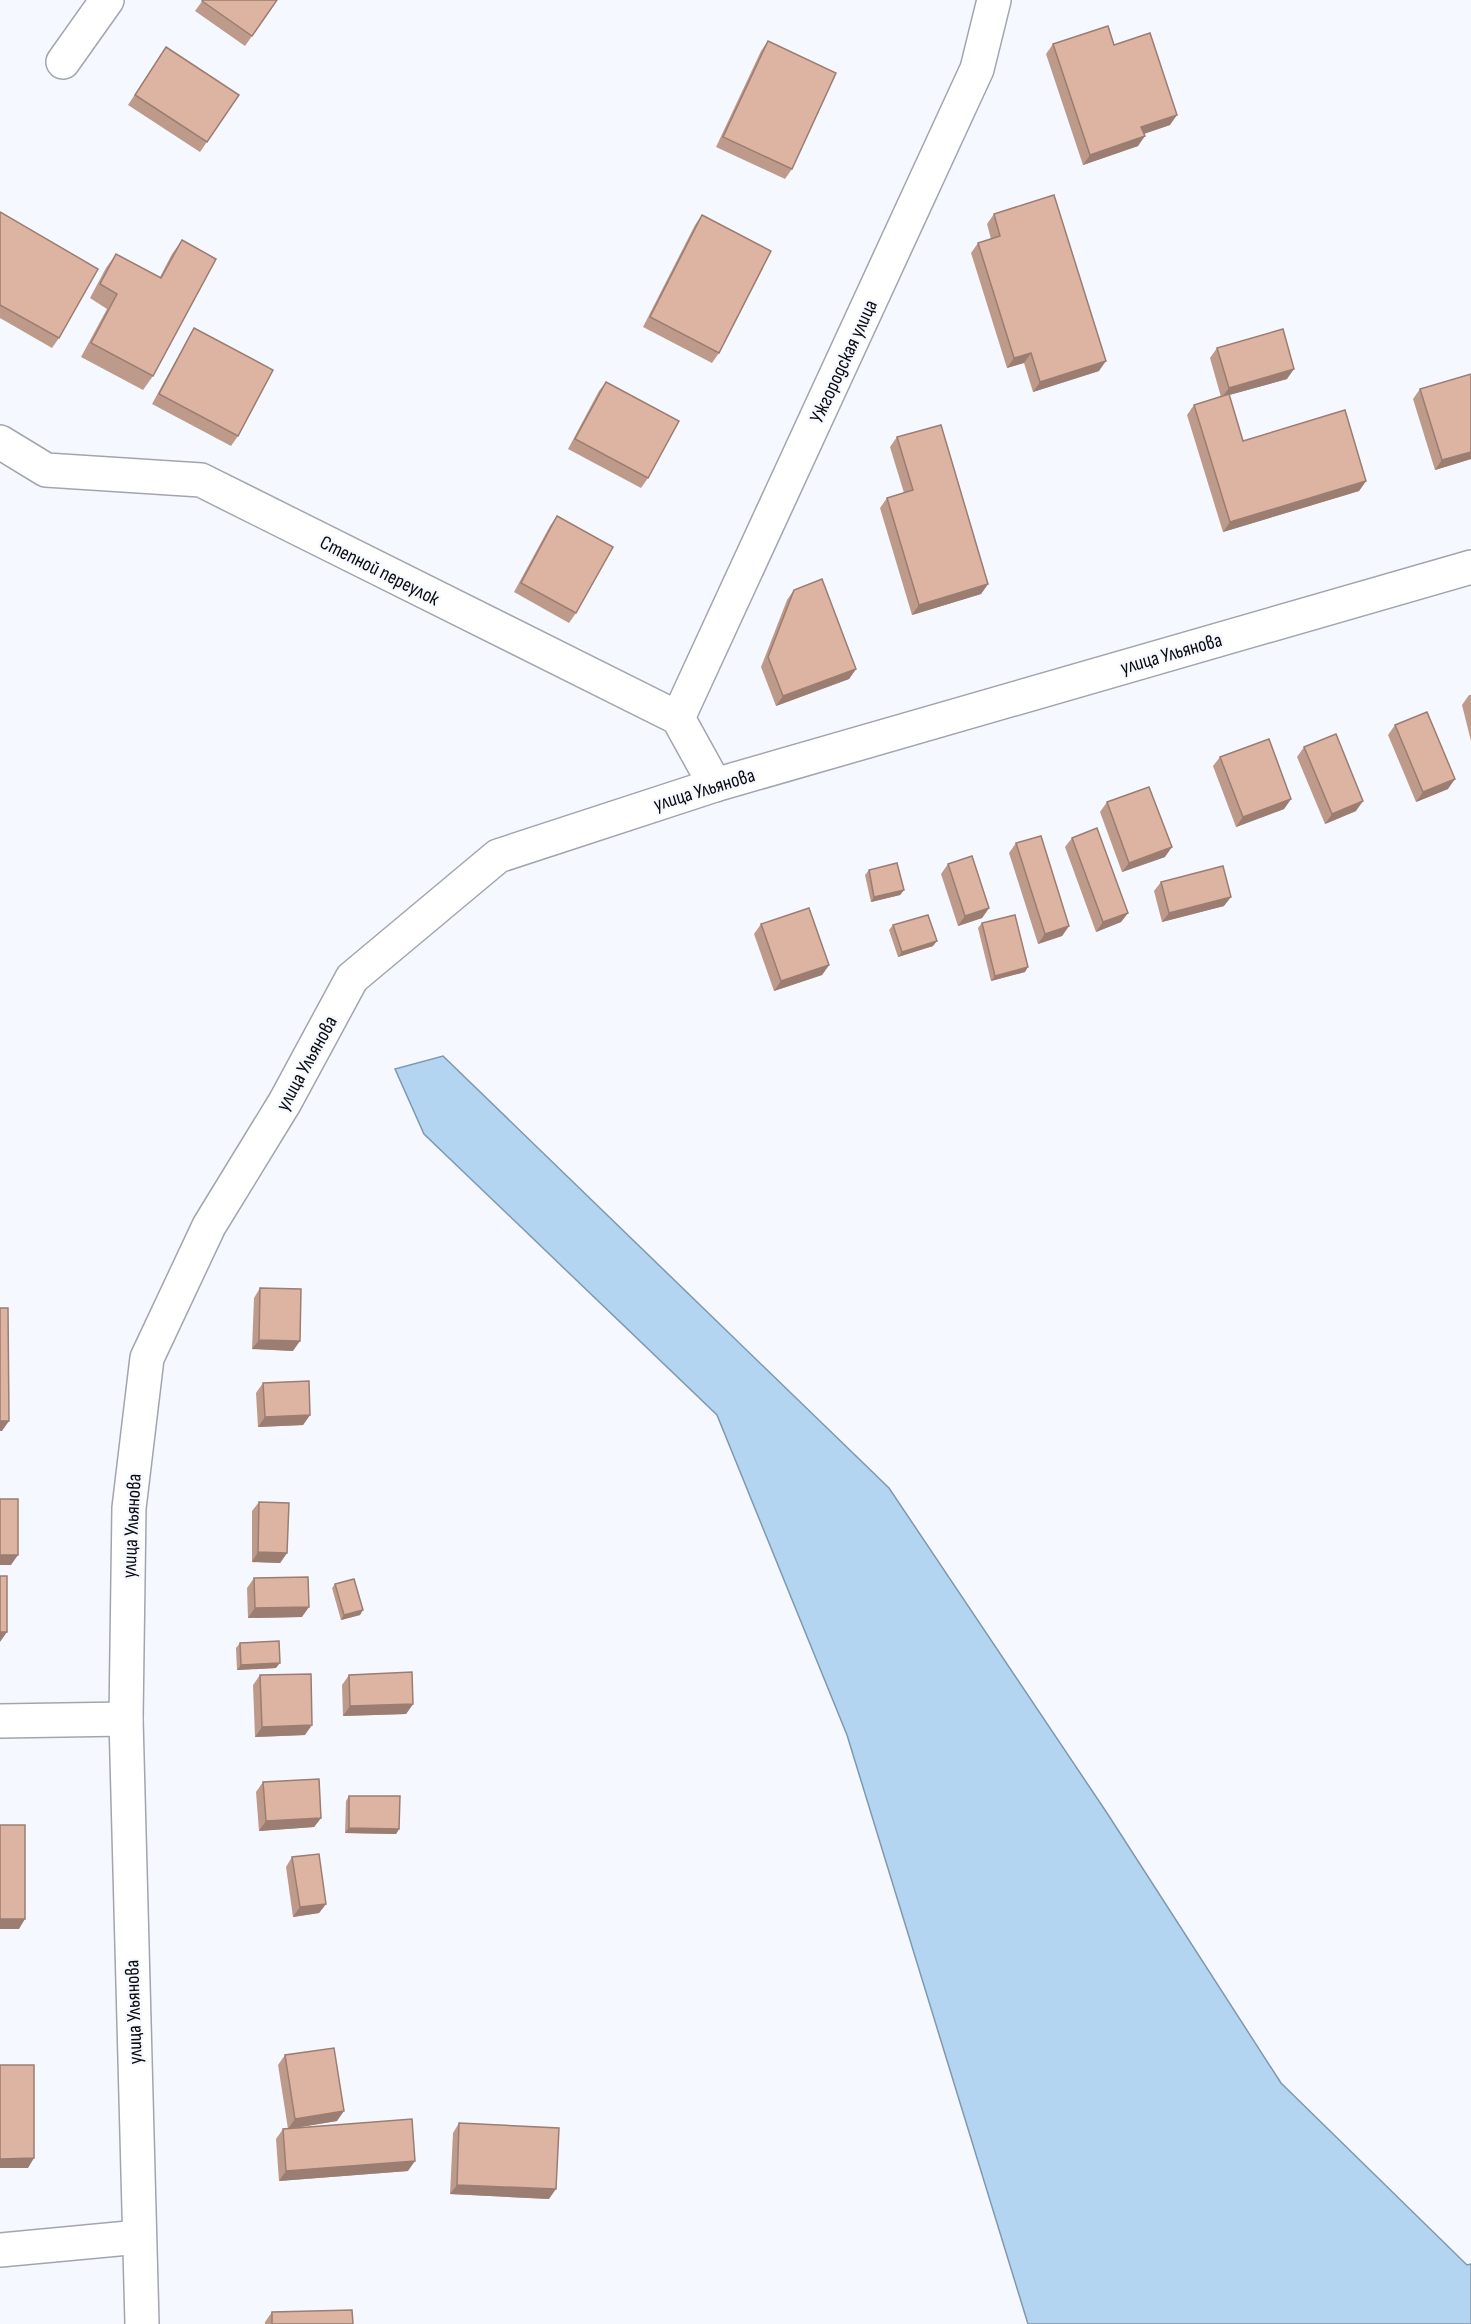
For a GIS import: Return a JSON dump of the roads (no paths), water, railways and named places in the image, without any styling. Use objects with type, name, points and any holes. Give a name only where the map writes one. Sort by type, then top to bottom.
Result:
[{"type":"street","points":[[63,62],[107,0]]},
{"type":"street","name":"Ужгородская улица","points":[[678,718],[977,69],[994,0]]},
{"type":"street","name":"Степной переулок","points":[[0,442],[46,470],[201,480],[678,718]]},
{"type":"street","name":"улица Ульянова","points":[[142,2324],[126,1719],[129,1508],[147,1358],[209,1226],[285,1102],[352,978],[498,856],[715,785],[1471,567]]},
{"type":"street","points":[[678,718],[715,785]]},
{"type":"street","points":[[0,1721],[126,1719]]},
{"type":"street","points":[[0,2250],[139,2236]]},
{"type":"water","points":[[443,1056],[889,1488],[1107,1813],[1281,2083],[1467,2265],[1471,2264],[1471,2324],[1028,2324],[847,1735],[717,1415],[424,1134],[395,1069]]}]
